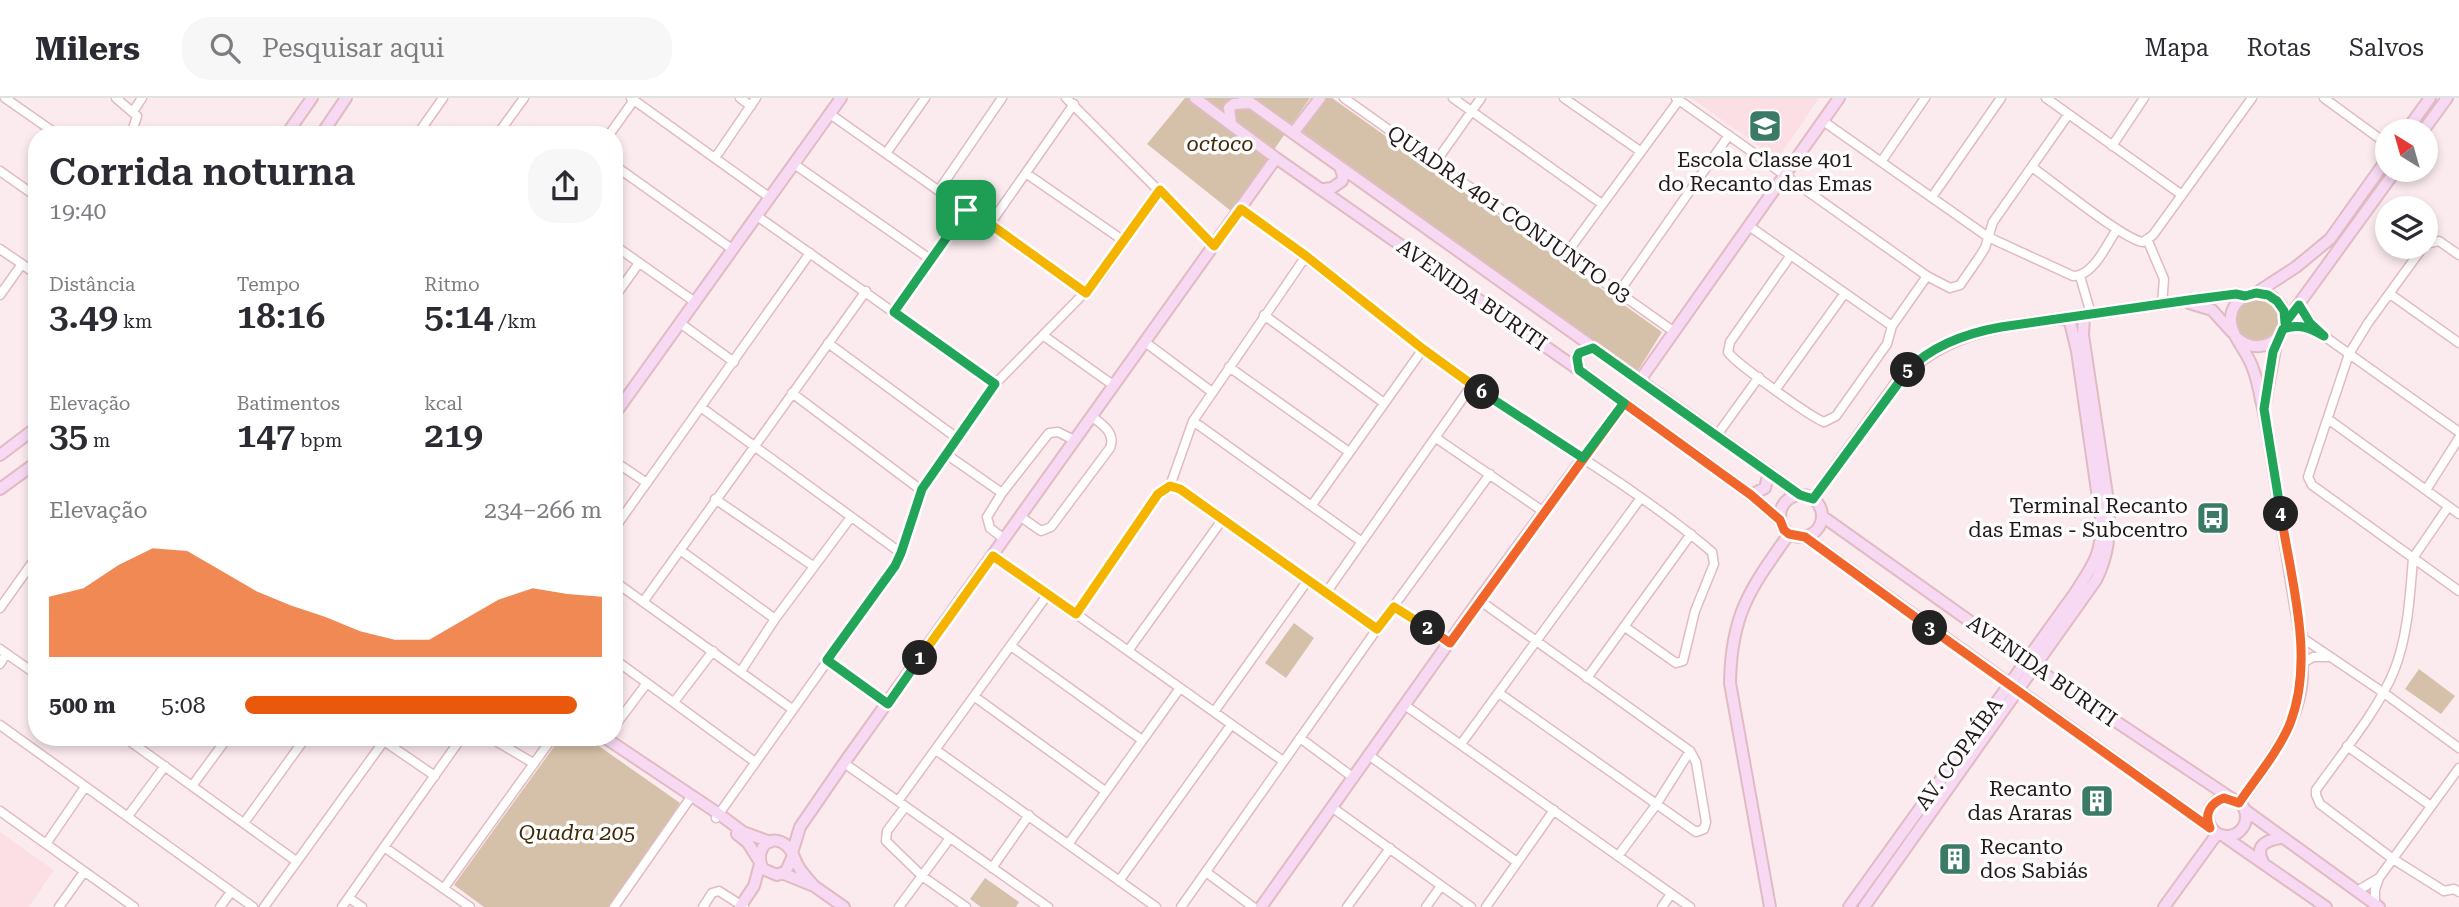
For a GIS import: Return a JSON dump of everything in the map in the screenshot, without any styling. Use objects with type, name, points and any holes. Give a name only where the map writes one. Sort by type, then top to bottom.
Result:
[{"type":"street","points":[[5,98],[45,126]]},
{"type":"street","points":[[116,98],[134,110],[137,116],[135,126]]},
{"type":"street","points":[[134,110],[142,98]]},
{"type":"street","points":[[292,126],[312,98]]},
{"type":"street","points":[[327,126],[346,98]]},
{"type":"street","points":[[423,126],[443,98]]},
{"type":"street","points":[[715,158],[754,102],[740,98]]},
{"type":"street","points":[[623,402],[841,98]]},
{"type":"street","points":[[887,152],[925,98]]},
{"type":"street","points":[[939,190],[1002,98]]},
{"type":"street","points":[[1066,98],[1214,246]]},
{"type":"street","name":"AVENIDA BURITI","points":[[1195,98],[1751,495],[1780,520],[1789,534],[1805,537],[2217,833],[2326,907]]},
{"type":"street","points":[[1294,132],[1320,98]]},
{"type":"street","name":"QUADRA 401 CONJUNTO 03","points":[[1344,98],[1673,331]]},
{"type":"street","points":[[1453,98],[1602,204]]},
{"type":"street","points":[[1435,163],[1481,98]]},
{"type":"street","points":[[1564,98],[1640,151]]},
{"type":"street","points":[[1640,380],[1839,98]]},
{"type":"street","points":[[1881,162],[1926,98]]},
{"type":"street","points":[[1932,197],[2001,98]]},
{"type":"street","points":[[2046,98],[2182,195]]},
{"type":"street","points":[[2112,146],[2144,98]]},
{"type":"street","points":[[2032,167],[2117,229],[2137,241],[2147,239],[2252,98]]},
{"type":"street","points":[[2324,98],[2375,135]]},
{"type":"street","points":[[2432,119],[2447,98]]},
{"type":"street","points":[[615,126],[633,99],[769,197]]},
{"type":"street","points":[[1566,254],[1677,99],[1927,276],[1950,288],[1960,285],[1978,259],[1993,222],[2068,115]]},
{"type":"street","points":[[502,126],[518,100]]},
{"type":"street","points":[[1231,123],[1229,108],[1247,100]]},
{"type":"street","name":"AVENIDA BURITI","points":[[1247,100],[1800,495],[1813,499],[1822,516],[2030,664],[2238,804],[2281,838],[2377,905]]},
{"type":"street","points":[[2415,119],[2428,100],[2439,110]]},
{"type":"street","points":[[990,224],[1074,104]]},
{"type":"street","points":[[830,114],[1086,293]]},
{"type":"street","points":[[1823,121],[1988,237],[2073,276],[2080,276],[2089,270],[2117,229]]},
{"type":"street","points":[[1619,292],[1729,135]]},
{"type":"street","points":[[742,906],[759,888],[789,867],[797,833],[844,763],[1276,158]]},
{"type":"street","points":[[794,164],[930,260]]},
{"type":"street","points":[[1324,189],[1332,188],[1342,181],[1340,167]]},
{"type":"street","points":[[0,171],[28,191]]},
{"type":"street","points":[[623,171],[732,249]]},
{"type":"street","points":[[1027,174],[1124,242]]},
{"type":"street","points":[[2375,176],[2330,239],[2296,267],[2238,301],[2231,317],[2236,337],[2250,346],[2272,343],[2387,182]]},
{"type":"street","points":[[715,814],[895,566],[922,489],[995,384],[1086,293],[1160,190]]},
{"type":"street","points":[[1241,209],[1306,256],[1472,386],[1583,458],[1691,534],[1712,552],[1715,559],[1695,611],[1683,661],[1676,663],[1625,626]]},
{"type":"street","points":[[894,312],[966,210]]},
{"type":"street","points":[[757,216],[995,384]]},
{"type":"street","points":[[1749,226],[1892,326]]},
{"type":"street","points":[[2147,239],[2164,279],[2162,304]]},
{"type":"street","points":[[2438,241],[2459,255]]},
{"type":"street","points":[[0,249],[28,268]]},
{"type":"street","points":[[623,251],[695,302]]},
{"type":"street","points":[[623,516],[810,253]]},
{"type":"street","points":[[1790,255],[1728,346],[1732,357],[1819,420],[1830,420],[1836,416],[1887,344],[1892,326],[1927,276]]},
{"type":"street","points":[[1076,614],[1158,494],[1170,486],[1193,421],[1306,256]]},
{"type":"street","points":[[2414,259],[2349,354],[2308,473],[2309,481],[2459,591]]},
{"type":"street","points":[[623,285],[639,262]]},
{"type":"street","points":[[0,295],[22,264]]},
{"type":"street","points":[[2080,276],[2087,315]]},
{"type":"street","points":[[643,602],[866,291]]},
{"type":"street","points":[[1776,389],[1845,293]]},
{"type":"street","points":[[1813,499],[1902,377],[1928,354],[1975,332],[2236,294],[2268,295],[2277,301],[2284,311],[2264,409]]},
{"type":"street","points":[[2390,294],[2459,343]]},
{"type":"street","points":[[2183,301],[2212,310],[2236,337],[2253,368],[2264,409],[2301,637],[2299,695],[2288,727],[2279,746],[2238,804]]},
{"type":"street","points":[[2299,305],[2310,323],[2324,336],[2459,432]]},
{"type":"street","points":[[1264,315],[1384,403]]},
{"type":"street","name":"AV. COPAÍBA","points":[[2030,664],[2096,580],[2108,552],[2109,508],[2083,335],[2087,315]]},
{"type":"street","name":"AV. COPAÍBA","points":[[1864,907],[2030,664],[2088,574],[2102,541],[2077,351],[2069,318]]},
{"type":"street","points":[[680,323],[733,362]]},
{"type":"street","points":[[2282,330],[2294,325],[2302,326],[2324,336]]},
{"type":"street","points":[[1044,336],[1113,385]]},
{"type":"street","points":[[1145,342],[1212,392]]},
{"type":"street","points":[[828,343],[957,438]]},
{"type":"street","points":[[1579,370],[1579,353],[1593,348]]},
{"type":"street","points":[[1312,505],[1423,349]]},
{"type":"street","points":[[1229,367],[1349,453]]},
{"type":"street","points":[[1717,435],[1759,377]]},
{"type":"street","points":[[1326,593],[1472,386]]},
{"type":"street","points":[[792,393],[922,489]]},
{"type":"street","points":[[1261,907],[1479,600],[1624,403]]},
{"type":"street","points":[[702,408],[901,553]]},
{"type":"street","points":[[1021,517],[1041,531],[1051,527],[1110,449],[1110,433],[1091,416]]},
{"type":"street","points":[[2328,419],[2459,514]]},
{"type":"street","points":[[1193,421],[1362,542]]},
{"type":"street","points":[[1004,539],[990,527],[987,517],[1002,493],[1049,433],[1058,432],[1074,440]]},
{"type":"street","points":[[0,455],[28,434]]},
{"type":"street","points":[[2426,490],[2459,438]]},
{"type":"street","points":[[1436,439],[1544,512]]},
{"type":"street","points":[[946,454],[1002,493]]},
{"type":"street","points":[[623,467],[647,483]]},
{"type":"street","points":[[0,489],[28,469]]},
{"type":"street","points":[[1751,495],[1765,488],[1769,472]]},
{"type":"street","points":[[1181,907],[1490,474]]},
{"type":"street","points":[[1170,486],[1180,489],[1377,629]]},
{"type":"street","points":[[1780,520],[1783,504],[1800,495]]},
{"type":"street","points":[[715,499],[813,566]]},
{"type":"street","points":[[1461,744],[1640,499]]},
{"type":"street","points":[[2448,507],[2413,558],[2407,618],[2396,668],[2384,693],[2316,790],[2320,804],[2393,859],[2444,891],[2457,888]]},
{"type":"street","points":[[1805,537],[1815,532],[1822,516]]},
{"type":"street","points":[[741,671],[775,619],[850,517]]},
{"type":"street","points":[[1128,651],[1222,520]]},
{"type":"street","points":[[1587,678],[1691,534]]},
{"type":"street","points":[[1770,907],[1730,683],[1730,652],[1735,628],[1747,596],[1789,534]]},
{"type":"street","points":[[680,550],[775,619]]},
{"type":"street","points":[[993,556],[1283,761]]},
{"type":"street","points":[[0,608],[28,569]]},
{"type":"street","points":[[1214,712],[1308,580]]},
{"type":"street","points":[[623,588],[792,709]]},
{"type":"street","points":[[966,907],[922,876],[886,841],[887,831],[936,750],[1048,594]]},
{"type":"street","points":[[1479,600],[1690,751],[1696,762],[1706,826],[1696,832],[1499,693]]},
{"type":"street","points":[[1394,607],[1450,643]]},
{"type":"street","points":[[2301,637],[2459,748]]},
{"type":"street","points":[[1011,646],[1142,740]]},
{"type":"street","points":[[674,702],[713,651]]},
{"type":"street","points":[[0,664],[3,652],[28,667]]},
{"type":"street","points":[[2301,664],[2313,657],[2330,658]]},
{"type":"street","points":[[827,660],[888,704]]},
{"type":"street","points":[[623,665],[755,762]]},
{"type":"street","points":[[623,715],[647,682]]},
{"type":"street","points":[[1069,843],[1180,688]]},
{"type":"street","name":"AV. COPAÍBA","points":[[1849,907],[2013,688]]},
{"type":"street","points":[[975,697],[1105,791]]},
{"type":"street","points":[[1406,706],[1690,907]]},
{"type":"street","points":[[0,725],[28,745]]},
{"type":"street","points":[[1119,881],[1231,725]]},
{"type":"street","points":[[1300,738],[1354,778]]},
{"type":"street","points":[[29,746],[253,907]]},
{"type":"street","points":[[137,746],[296,861]]},
{"type":"street","points":[[192,786],[221,746]]},
{"type":"street","points":[[244,823],[300,746]]},
{"type":"street","points":[[264,907],[376,746]]},
{"type":"street","points":[[391,746],[435,776]]},
{"type":"street","points":[[342,907],[456,746]]},
{"type":"street","points":[[504,746],[533,763]]},
{"type":"street","points":[[444,888],[546,746]]},
{"type":"street","points":[[619,746],[749,836],[786,845],[814,886]]},
{"type":"street","points":[[2347,746],[2431,806]]},
{"type":"street","points":[[936,750],[1156,907]]},
{"type":"street","points":[[1618,856],[1656,805],[1690,751]]},
{"type":"street","points":[[1370,756],[1517,862]]},
{"type":"street","points":[[844,763],[1048,907]]},
{"type":"street","points":[[128,816],[165,766]]},
{"type":"street","points":[[2377,905],[2375,890],[2379,878],[2459,768]]},
{"type":"street","points":[[46,844],[85,787]]},
{"type":"street","points":[[614,907],[691,797]]},
{"type":"street","points":[[2224,798],[2238,804],[2246,821],[2241,831],[2231,836],[2217,833],[2207,816],[2213,804],[2224,798]]},
{"type":"street","points":[[1333,808],[1471,907]]},
{"type":"street","points":[[1486,907],[1554,810]]},
{"type":"street","points":[[0,811],[134,907]]},
{"type":"street","points":[[715,814],[748,844],[767,872],[814,886],[845,907]]},
{"type":"street","points":[[992,868],[1029,814]]},
{"type":"street","points":[[742,906],[754,886],[761,849],[793,830],[807,817]]},
{"type":"street","points":[[2164,907],[2217,833]]},
{"type":"street","points":[[899,907],[950,838]]},
{"type":"street","points":[[2264,863],[2259,853],[2262,845],[2270,839],[2281,838]]},
{"type":"street","points":[[384,847],[470,907]]},
{"type":"street","points":[[1347,907],[1390,849]]},
{"type":"street","points":[[59,907],[84,872]]},
{"type":"street","points":[[1206,872],[1253,907]]},
{"type":"street","points":[[2357,891],[2379,878]]},
{"type":"street","points":[[1426,907],[1441,886]]},
{"type":"street","points":[[703,907],[712,893],[719,891],[742,906]]},
{"type":"street","points":[[220,907],[231,892]]},
{"type":"street","points":[[1662,907],[1671,894]]},
{"type":"street","points":[[349,898],[362,907]]},
{"type":"shaded area","name":"Escola Classe 401 do Recanto das Emas","points":[[1691,98],[1819,98],[1781,154],[1772,155]]},
{"type":"shaded area","points":[[0,832],[54,870],[29,907],[0,907]]},
{"type":"green space","name":"octoco","points":[[1185,98],[1310,98],[1231,211],[1147,144]]},
{"type":"green space","points":[[1327,98],[1332,98],[1662,332],[1637,372],[1302,131]]},
{"type":"green space","points":[[2258,298],[2274,304],[2280,320],[2274,336],[2258,342],[2242,336],[2236,320],[2242,304]]},
{"type":"green space","points":[[1294,623],[1314,638],[1286,678],[1265,663]]},
{"type":"green space","points":[[2419,669],[2455,696],[2441,714],[2405,689]]},
{"type":"green space","name":"Quadra 205","points":[[554,746],[599,746],[680,803],[611,907],[484,907],[454,885]]},
{"type":"green space","points":[[985,878],[1019,902],[1016,907],[981,907],[970,899]]},
{"type":"place","name":"Escola Classe 401 do Recanto das Emas","points":[[1765,126]]},
{"type":"place","name":"Terminal Recanto das Emas - Subcentro","points":[[2213,518]]},
{"type":"place","name":"Recanto das Araras","points":[[2097,801]]},
{"type":"place","name":"Recanto dos Sabiás","points":[[1955,859]]},
{"type":"route","points":[[966,210],[894,312],[995,384],[922,489],[895,566],[827,660],[888,704],[993,556],[1076,614],[1158,494],[1170,486],[1180,489],[1377,629],[1394,607],[1450,643],[1624,403],[1751,495],[1780,520],[1789,534],[1805,537],[2210,828],[2207,816],[2209,809],[2224,798],[2231,798],[2239,803],[2279,746],[2294,712],[2302,676],[2301,637],[2264,409],[2273,352],[2283,329],[2294,325],[2302,326],[2324,336],[2310,323],[2299,305],[2285,323],[2284,311],[2273,297],[2262,293],[2245,296],[2236,294],[2001,327],[1975,332],[1954,340],[1928,354],[1902,377],[1813,499],[1800,495],[1593,348],[1579,353],[1579,370],[1624,403],[1583,458],[1472,386],[1306,256],[1241,209],[1214,246],[1160,190],[1086,293],[990,224],[966,210]]}]
